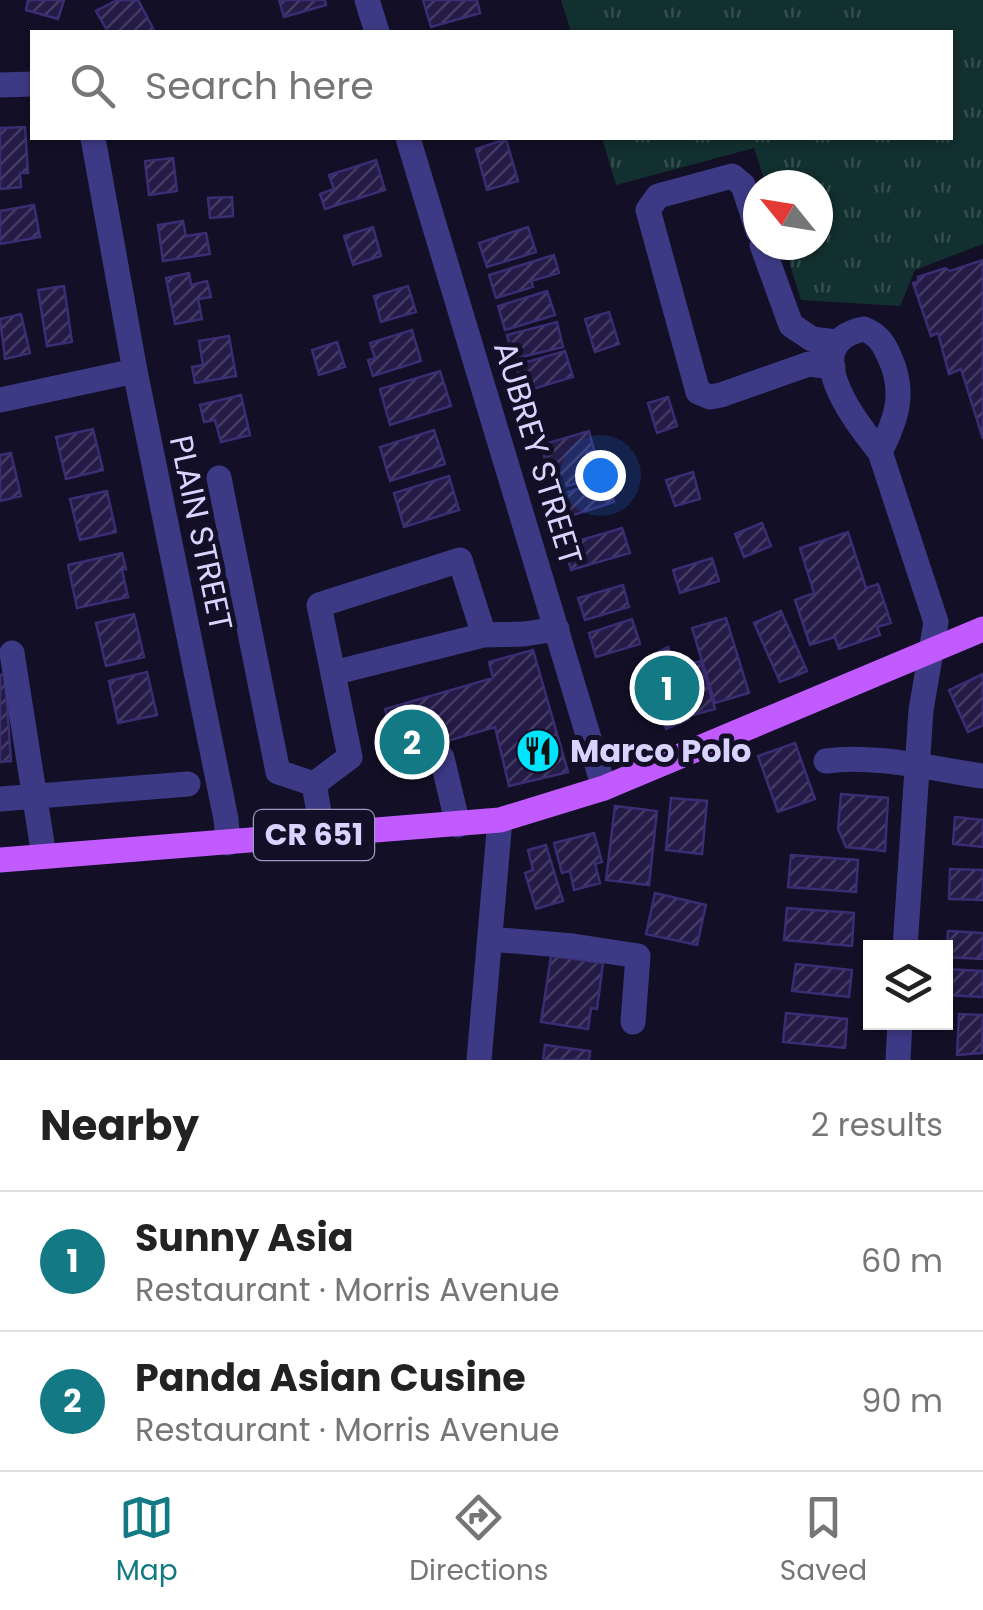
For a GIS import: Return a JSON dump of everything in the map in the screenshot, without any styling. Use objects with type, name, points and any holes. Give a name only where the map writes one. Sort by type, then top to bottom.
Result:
[{"type":"main road","name":"CR 651","points":[[0,860],[500,820],[604,788],[983,629]]},
{"type":"street","points":[[367,0],[376,30]]},
{"type":"street","points":[[0,84],[30,84]]},
{"type":"street","name":"PLAIN STREET","points":[[93,140],[228,843]]},
{"type":"street","name":"AUBREY STREET","points":[[409,140],[604,788]]},
{"type":"street","points":[[743,185],[732,176],[658,196],[648,210],[698,392],[710,397],[721,395],[835,355],[853,332],[864,330],[883,343],[899,384],[898,412],[880,452]]},
{"type":"street","points":[[767,260],[791,325],[835,355],[843,404],[880,452],[936,622],[921,710],[906,940]]},
{"type":"street","points":[[0,400],[135,372]]},
{"type":"street","points":[[219,478],[278,772],[314,784]]},
{"type":"street","points":[[314,784],[350,757],[320,605],[460,560],[484,635]]},
{"type":"street","points":[[333,673],[484,635],[557,628]]},
{"type":"street","points":[[12,652],[44,856]]},
{"type":"street","points":[[826,761],[868,757],[983,776]]},
{"type":"street","points":[[442,758],[458,825]]},
{"type":"street","points":[[0,799],[188,784]]},
{"type":"street","points":[[314,784],[324,834]]},
{"type":"street","points":[[479,1060],[500,820]]},
{"type":"street","points":[[490,939],[638,956],[632,1022]]},
{"type":"street","points":[[898,1060],[900,1030]]},
{"type":"green space","points":[[561,0],[983,0],[983,244],[915,270],[900,306],[801,300],[789,260],[833,260],[833,170],[761,170],[754,148],[616,185],[603,140],[953,140],[953,30],[570,30]]},
{"type":"green space","points":[[882,0],[983,0],[983,51],[953,47],[953,30],[877,30]]},
{"type":"building","points":[[28,0],[64,0],[58,19],[26,10]]},
{"type":"building","points":[[117,0],[138,0],[154,30],[107,30],[96,11]]},
{"type":"building","points":[[279,0],[325,0],[326,5],[284,17]]},
{"type":"building","points":[[423,0],[477,0],[480,13],[431,27]]},
{"type":"building","points":[[25,127],[28,173],[20,173],[21,187],[0,189],[0,128]]},
{"type":"building","points":[[506,140],[518,181],[487,190],[476,149]]},
{"type":"building","points":[[173,158],[177,191],[149,195],[145,161]]},
{"type":"building","points":[[376,160],[385,190],[325,209],[320,194],[334,189],[329,175]]},
{"type":"building","points":[[232,197],[233,216],[210,218],[208,198]]},
{"type":"building","points":[[34,205],[40,237],[0,244],[0,211]]},
{"type":"building","points":[[183,221],[186,236],[206,233],[210,254],[163,261],[158,225]]},
{"type":"building","points":[[373,227],[381,256],[353,265],[344,236]]},
{"type":"building","points":[[528,227],[536,252],[487,267],[479,243]]},
{"type":"building","points":[[554,255],[559,273],[531,281],[533,287],[496,298],[489,275]]},
{"type":"building","points":[[983,260],[983,439],[961,369],[949,374],[938,333],[931,336],[913,283],[918,282],[918,277],[945,268],[950,271]]},
{"type":"building","points":[[189,273],[191,285],[207,281],[211,297],[198,299],[202,319],[175,324],[166,278]]},
{"type":"building","points":[[64,286],[72,342],[47,346],[38,290]]},
{"type":"building","points":[[408,286],[416,312],[381,322],[374,296]]},
{"type":"building","points":[[547,291],[555,315],[505,330],[498,306]]},
{"type":"building","points":[[609,312],[619,344],[595,352],[585,319]]},
{"type":"building","points":[[21,314],[30,353],[5,359],[0,319]]},
{"type":"building","points":[[557,322],[563,347],[513,359],[507,335]]},
{"type":"building","points":[[412,330],[421,361],[373,376],[368,360],[375,358],[370,343]]},
{"type":"building","points":[[229,336],[236,376],[195,383],[192,367],[203,365],[199,341]]},
{"type":"building","points":[[337,342],[345,367],[319,375],[312,350]]},
{"type":"building","points":[[565,351],[573,377],[523,392],[516,365]]},
{"type":"building","points":[[440,371],[451,406],[390,425],[380,389]]},
{"type":"building","points":[[241,395],[250,435],[221,442],[215,420],[204,422],[200,405]]},
{"type":"building","points":[[668,397],[677,426],[657,433],[648,403]]},
{"type":"building","points":[[93,429],[103,470],[66,479],[56,437]]},
{"type":"building","points":[[434,430],[445,464],[390,481],[380,447]]},
{"type":"building","points":[[589,431],[594,450],[586,452],[594,478],[554,490],[541,445]]},
{"type":"building","points":[[11,453],[21,496],[0,501],[0,455]]},
{"type":"building","points":[[693,472],[700,499],[675,506],[666,480]]},
{"type":"building","points":[[449,476],[459,510],[404,527],[394,493]]},
{"type":"building","points":[[606,479],[614,502],[555,521],[548,499]]},
{"type":"building","points":[[107,491],[116,532],[80,540],[70,499]]},
{"type":"building","points":[[762,523],[771,546],[744,557],[735,534]]},
{"type":"building","points":[[622,528],[630,553],[571,570],[564,545]]},
{"type":"building","points":[[848,532],[866,588],[878,584],[891,623],[877,627],[880,635],[839,649],[835,637],[810,645],[795,600],[814,593],[800,548]]},
{"type":"building","points":[[122,553],[128,597],[77,608],[68,565]]},
{"type":"building","points":[[712,558],[719,581],[680,593],[673,570]]},
{"type":"building","points":[[623,585],[629,607],[585,620],[578,598]]},
{"type":"building","points":[[781,611],[807,671],[780,682],[754,623]]},
{"type":"building","points":[[134,614],[144,657],[106,666],[96,623]]},
{"type":"building","points":[[726,618],[749,693],[715,703],[692,628]]},
{"type":"building","points":[[632,619],[640,644],[596,657],[589,633]]},
{"type":"building","points":[[668,647],[689,719],[666,729],[645,659]]},
{"type":"building","points":[[533,650],[568,772],[509,786],[495,727],[399,755],[385,709],[493,678],[489,662]]},
{"type":"building","points":[[700,661],[715,709],[690,716],[675,669]]},
{"type":"building","points":[[147,672],[157,715],[118,723],[109,681]]},
{"type":"building","points":[[5,674],[11,761],[0,762],[0,675]]},
{"type":"building","points":[[983,674],[983,725],[968,732],[949,690]]},
{"type":"building","points":[[795,743],[815,799],[778,812],[758,756]]},
{"type":"building","points":[[841,794],[888,798],[885,851],[846,847],[838,829]]},
{"type":"building","points":[[671,798],[707,801],[702,854],[666,850]]},
{"type":"building","points":[[615,806],[657,811],[649,885],[606,880]]},
{"type":"building","points":[[955,817],[983,820],[983,847],[953,844]]},
{"type":"building","points":[[594,833],[602,862],[595,864],[600,883],[574,890],[570,871],[562,873],[554,843]]},
{"type":"building","points":[[546,845],[563,901],[536,909],[525,873],[533,870],[528,850]]},
{"type":"building","points":[[791,855],[858,860],[856,892],[788,887]]},
{"type":"building","points":[[950,869],[983,870],[983,900],[949,899]]},
{"type":"building","points":[[655,893],[706,905],[697,945],[646,934]]},
{"type":"building","points":[[787,908],[854,913],[852,946],[784,940]]},
{"type":"building","points":[[948,931],[983,933],[983,959],[953,957],[953,940],[947,940]]},
{"type":"building","points":[[551,956],[603,963],[597,1009],[591,1008],[588,1029],[541,1022]]},
{"type":"building","points":[[796,964],[852,970],[849,997],[792,991]]},
{"type":"building","points":[[953,969],[983,971],[983,997],[953,995]]},
{"type":"building","points":[[786,1013],[847,1019],[845,1048],[783,1042]]},
{"type":"building","points":[[959,1014],[983,1015],[982,1053],[957,1055]]},
{"type":"building","points":[[545,1045],[590,1051],[589,1060],[543,1060]]},
{"type":"place","name":"Sunny Asia","points":[[667,688]]},
{"type":"place","name":"Panda Asian Cusine","points":[[412,742]]},
{"type":"place","name":"Marco Polo","points":[[538,751]]}]
